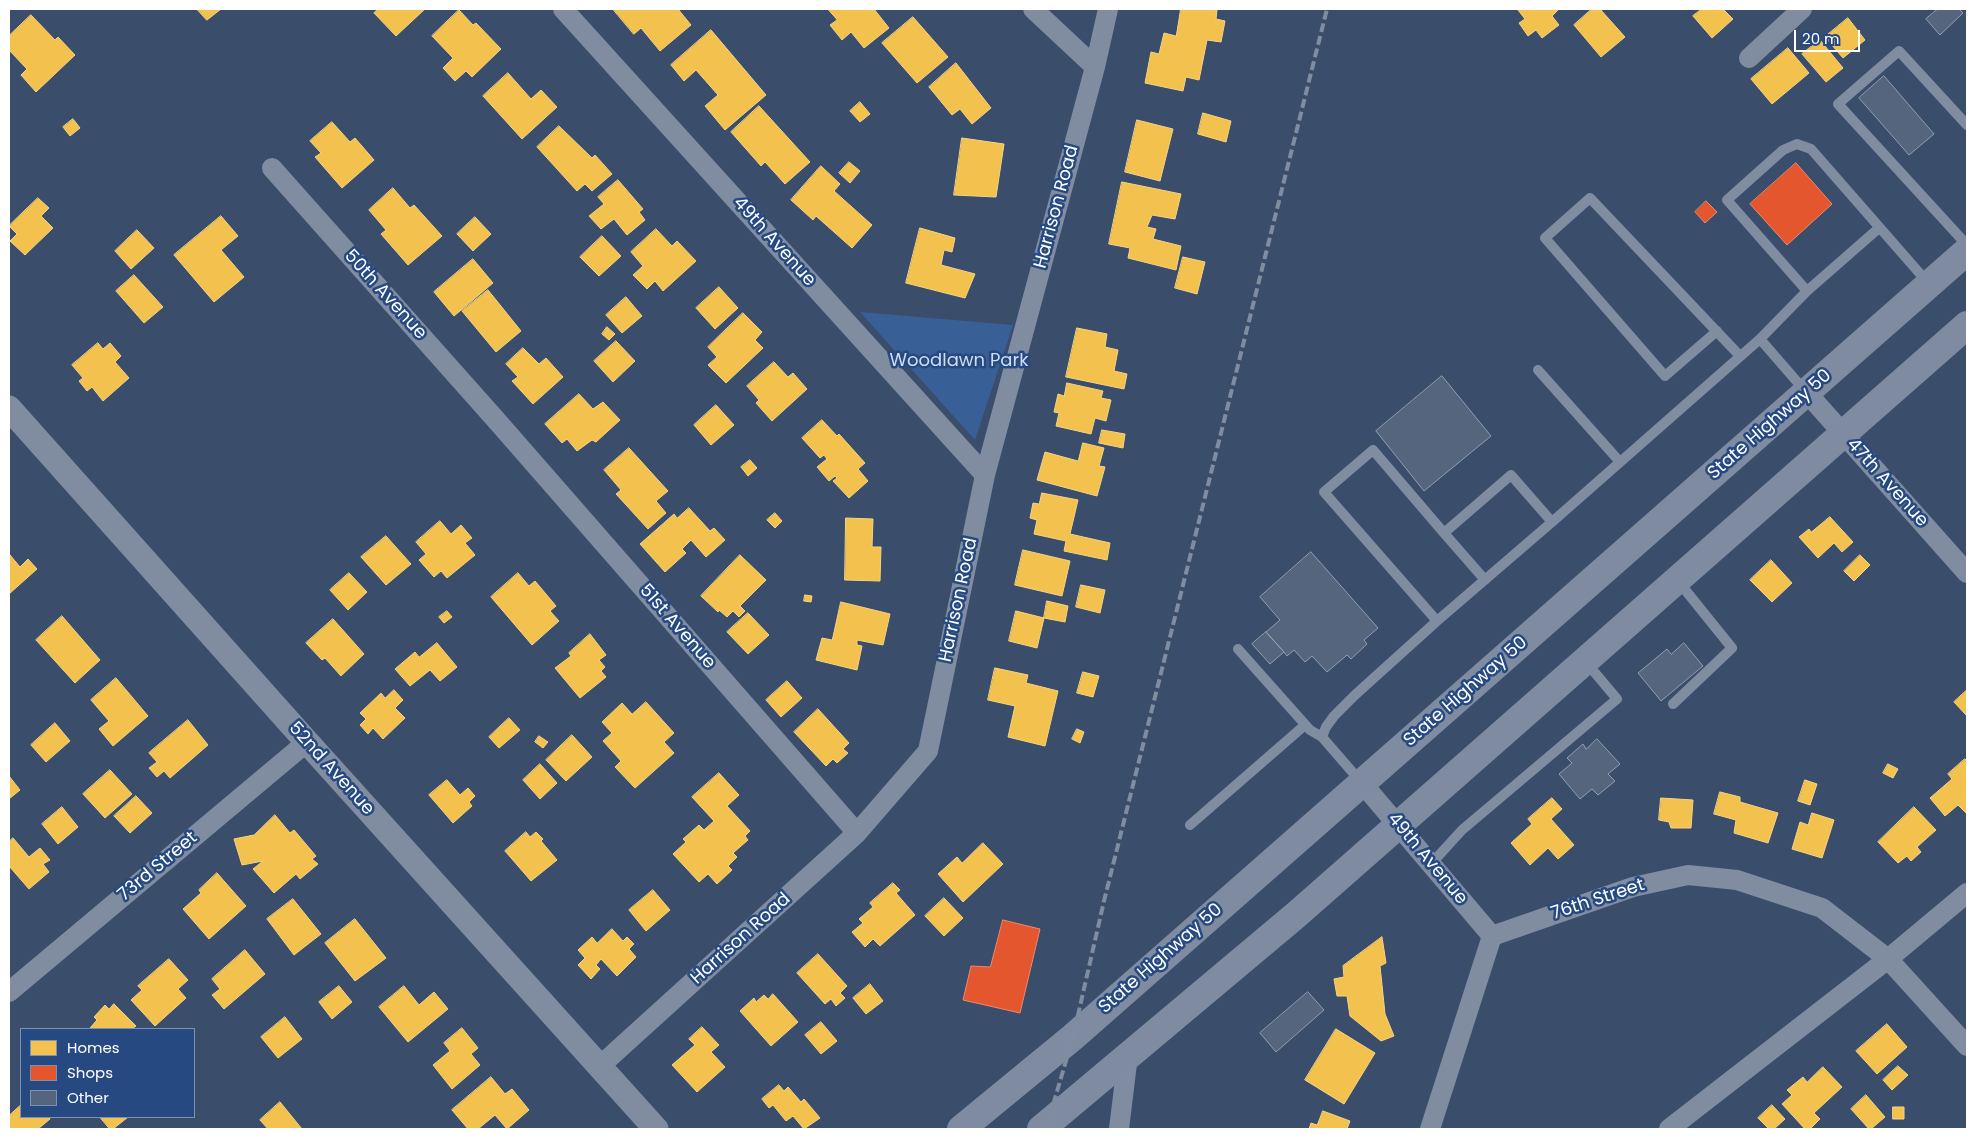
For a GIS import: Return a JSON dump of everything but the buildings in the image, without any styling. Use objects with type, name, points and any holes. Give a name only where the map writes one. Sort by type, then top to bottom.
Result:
[{"type":"main road","name":"State Highway 50","points":[[961,1129],[1073,1036],[1967,251]]},
{"type":"main road","points":[[1041,1129],[1296,915],[1967,325]]},
{"type":"main road","points":[[988,1129],[1025,1076]]},
{"type":"street","name":"49th Avenue","points":[[563,9],[985,474]]},
{"type":"street","points":[[1033,9],[1095,67]]},
{"type":"street","name":"Harrison Road","points":[[600,1066],[857,833],[928,751],[985,474],[1095,67],[1108,9]]},
{"type":"street","points":[[1749,58],[1802,9]]},
{"type":"street","name":"50th Avenue","points":[[272,168],[497,422]]},
{"type":"street","name":"47th Avenue","points":[[1807,393],[1967,573]]},
{"type":"street","name":"52nd Avenue","points":[[9,408],[600,1066],[646,1122]]},
{"type":"street","name":"51st Avenue","points":[[497,422],[857,833]]},
{"type":"street","name":"73rd Street","points":[[9,992],[307,742]]},
{"type":"street","name":"49th Avenue","points":[[1362,783],[1492,936]]},
{"type":"street","name":"76th Street","points":[[1492,936],[1634,887],[1688,875],[1737,880],[1822,908],[1888,959],[1967,1046]]},
{"type":"street","points":[[1669,1129],[1888,959],[1967,894]]},
{"type":"street","points":[[1430,1129],[1492,936]]},
{"type":"street","points":[[1119,1129],[1128,1055]]},
{"type":"lane","points":[[1967,125],[1900,51],[1838,104],[1967,245]]},
{"type":"lane","points":[[1807,291],[1727,200],[1783,150],[1796,144],[1812,149],[1930,285]]},
{"type":"lane","points":[[1717,331],[1665,376],[1545,238],[1590,198],[1717,331],[1740,356]]},
{"type":"lane","points":[[1322,737],[1326,727],[1350,700],[1437,621],[1760,339],[1807,291],[1879,228]]},
{"type":"lane","points":[[1760,339],[1807,393]]},
{"type":"lane","points":[[1538,370],[1620,462]]},
{"type":"lane","points":[[1437,621],[1324,492],[1372,450],[1484,580]]},
{"type":"lane","points":[[1444,533],[1511,476],[1552,522]]},
{"type":"lane","points":[[1673,704],[1732,648],[1678,580]]},
{"type":"lane","points":[[1238,649],[1305,725],[1322,737],[1362,783]]},
{"type":"lane","points":[[1431,864],[1462,830],[1617,699],[1585,662]]},
{"type":"lane","points":[[1190,824],[1305,725]]},
{"type":"green space","name":"Woodlawn Park","points":[[860,312],[1013,325],[975,440]]},
{"type":"railway","points":[[1046,1129],[1073,1037],[1104,901],[1327,9]]}]
